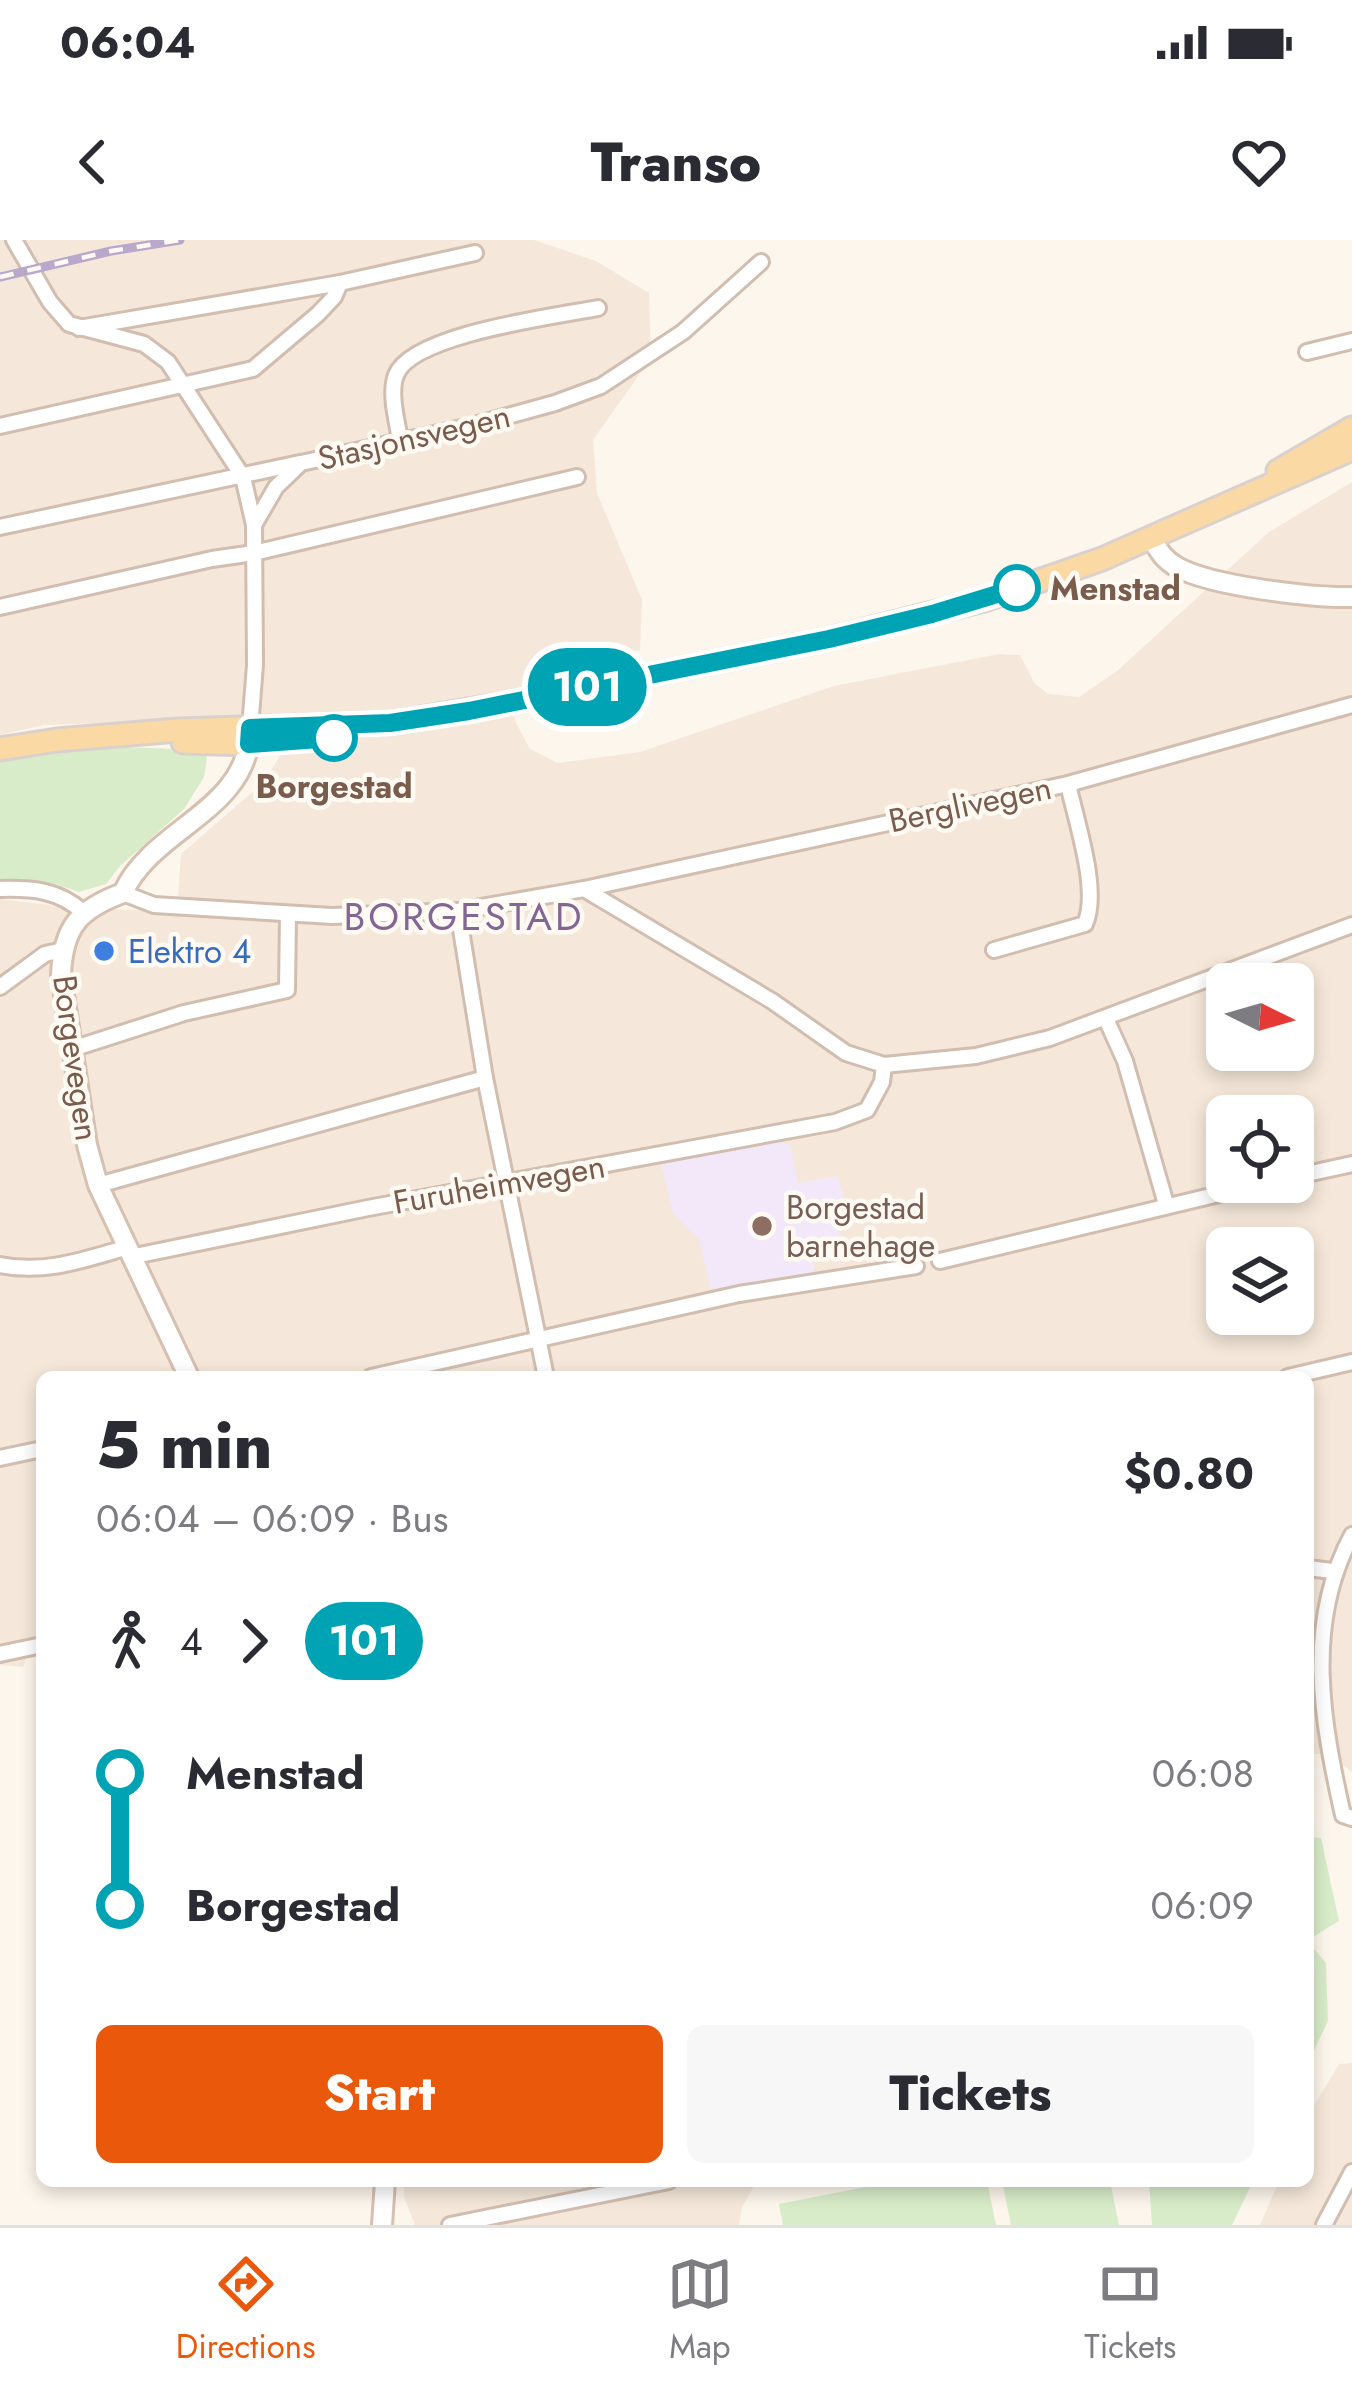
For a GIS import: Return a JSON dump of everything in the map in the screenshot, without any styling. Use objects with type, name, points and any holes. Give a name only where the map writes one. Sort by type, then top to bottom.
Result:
[{"type":"main road","points":[[1260,488],[1278,471],[1352,428]]},
{"type":"main road","points":[[0,749],[117,737],[346,737],[390,723],[573,691],[911,620],[1000,595],[1152,539],[1352,449]]},
{"type":"street","points":[[0,242],[12,240],[50,302],[79,328],[157,351],[243,476],[254,525],[255,665],[246,765],[222,796],[146,858],[123,893],[83,912],[71,901],[41,889],[0,889]]},
{"type":"street","points":[[79,328],[340,283],[475,253]]},
{"type":"street","name":"Stasjonsvegen","points":[[254,525],[276,487],[301,463],[495,419],[601,386],[683,332],[761,262]]},
{"type":"street","points":[[0,426],[253,370],[334,297],[340,283]]},
{"type":"street","points":[[400,440],[394,379],[400,367],[453,336],[598,308]]},
{"type":"street","points":[[1307,352],[1352,341]]},
{"type":"street","points":[[0,527],[301,463]]},
{"type":"street","points":[[0,607],[212,559],[254,554],[577,477]]},
{"type":"street","points":[[1152,539],[1161,555],[1186,572],[1281,591],[1352,597]]},
{"type":"street","name":"Berglivegen","points":[[458,910],[584,889],[1068,784],[1352,705]]},
{"type":"street","points":[[994,950],[1085,925],[1090,912],[1088,880],[1068,784]]},
{"type":"street","points":[[584,889],[772,1000],[846,1054],[884,1065],[976,1056],[1106,1019],[1352,926]]},
{"type":"street","points":[[123,893],[154,904],[288,914],[458,910],[485,1078],[545,1371]]},
{"type":"street","name":"Borgevegen","points":[[83,912],[63,950],[61,975],[87,1145],[98,1185],[186,1371]]},
{"type":"street","points":[[72,1049],[184,1013],[287,990],[288,914]]},
{"type":"street","points":[[0,987],[45,954],[63,950]]},
{"type":"street","points":[[1106,1019],[1125,1060],[1166,1204]]},
{"type":"street","name":"Furuheimvegen","points":[[0,1264],[46,1269],[835,1122],[867,1110],[877,1097],[884,1065]]},
{"type":"street","points":[[98,1185],[485,1078]]},
{"type":"street","points":[[1314,1172],[1352,1164]]},
{"type":"street","points":[[940,1262],[1206,1195]]},
{"type":"street","points":[[397,1371],[739,1294],[916,1266]]},
{"type":"street","points":[[1314,1371],[1352,1362]]},
{"type":"street","points":[[0,1458],[36,1450]]},
{"type":"street","points":[[1348,1817],[1314,1678],[1324,1611],[1352,1535]]},
{"type":"street","points":[[0,1654],[36,1646]]},
{"type":"street","points":[[1324,2225],[1352,2172]]},
{"type":"street","points":[[382,2225],[385,2187]]},
{"type":"street","points":[[450,2225],[639,2187]]},
{"type":"shaded area","points":[[0,240],[534,240],[596,261],[649,293],[651,358],[593,440],[597,493],[642,600],[640,650],[542,667],[527,677],[514,705],[515,721],[530,749],[558,763],[640,752],[834,686],[999,654],[1020,655],[1035,684],[1048,694],[1079,697],[1117,671],[1269,532],[1352,482],[1352,1772],[1327,1754],[1314,1754],[1314,1371],[36,1371],[36,1644],[31,1644],[23,1667],[0,1665],[0,899],[76,908],[171,911],[178,897],[181,854],[263,783],[286,746],[293,717],[44,725],[0,735]]},
{"type":"shaded area","name":"Borgestad barnehage","points":[[778,1141],[790,1145],[798,1183],[838,1176],[844,1200],[832,1204],[841,1242],[810,1249],[812,1274],[711,1289],[699,1240],[673,1213],[661,1165]]},
{"type":"shaded area","points":[[1352,2063],[1352,2225],[1260,2225],[1276,2187],[1314,2187],[1314,2106],[1339,2064]]},
{"type":"shaded area","points":[[404,2187],[754,2187],[742,2207],[739,2225],[415,2225]]},
{"type":"green space","points":[[97,746],[202,750],[207,758],[204,777],[184,809],[106,884],[79,892],[58,885],[0,880],[0,759]]},
{"type":"green space","points":[[1314,1837],[1321,1838],[1339,1921],[1314,1936]]},
{"type":"green space","points":[[1314,1949],[1326,1963],[1328,2021],[1314,2050]]},
{"type":"green space","points":[[865,2187],[988,2187],[996,2225],[783,2225],[779,2204]]},
{"type":"green space","points":[[1003,2187],[1111,2187],[1119,2225],[1011,2225]]},
{"type":"green space","points":[[1149,2187],[1250,2187],[1232,2225],[1152,2225]]},
{"type":"railway","points":[[0,277],[180,240]]},
{"type":"bus line","name":"101","points":[[334,738],[249,744],[250,728],[390,723],[469,711],[829,639],[1017,588]]},
{"type":"place","name":"Menstad","points":[[1017,588]]},
{"type":"place","name":"Borgestad","points":[[334,738]]},
{"type":"place","name":"Elektro 4","points":[[104,951]]},
{"type":"place","name":"Borgestad barnehage","points":[[762,1226]]},
{"type":"district","name":"BORGESTAD","points":[[464,916]]}]
